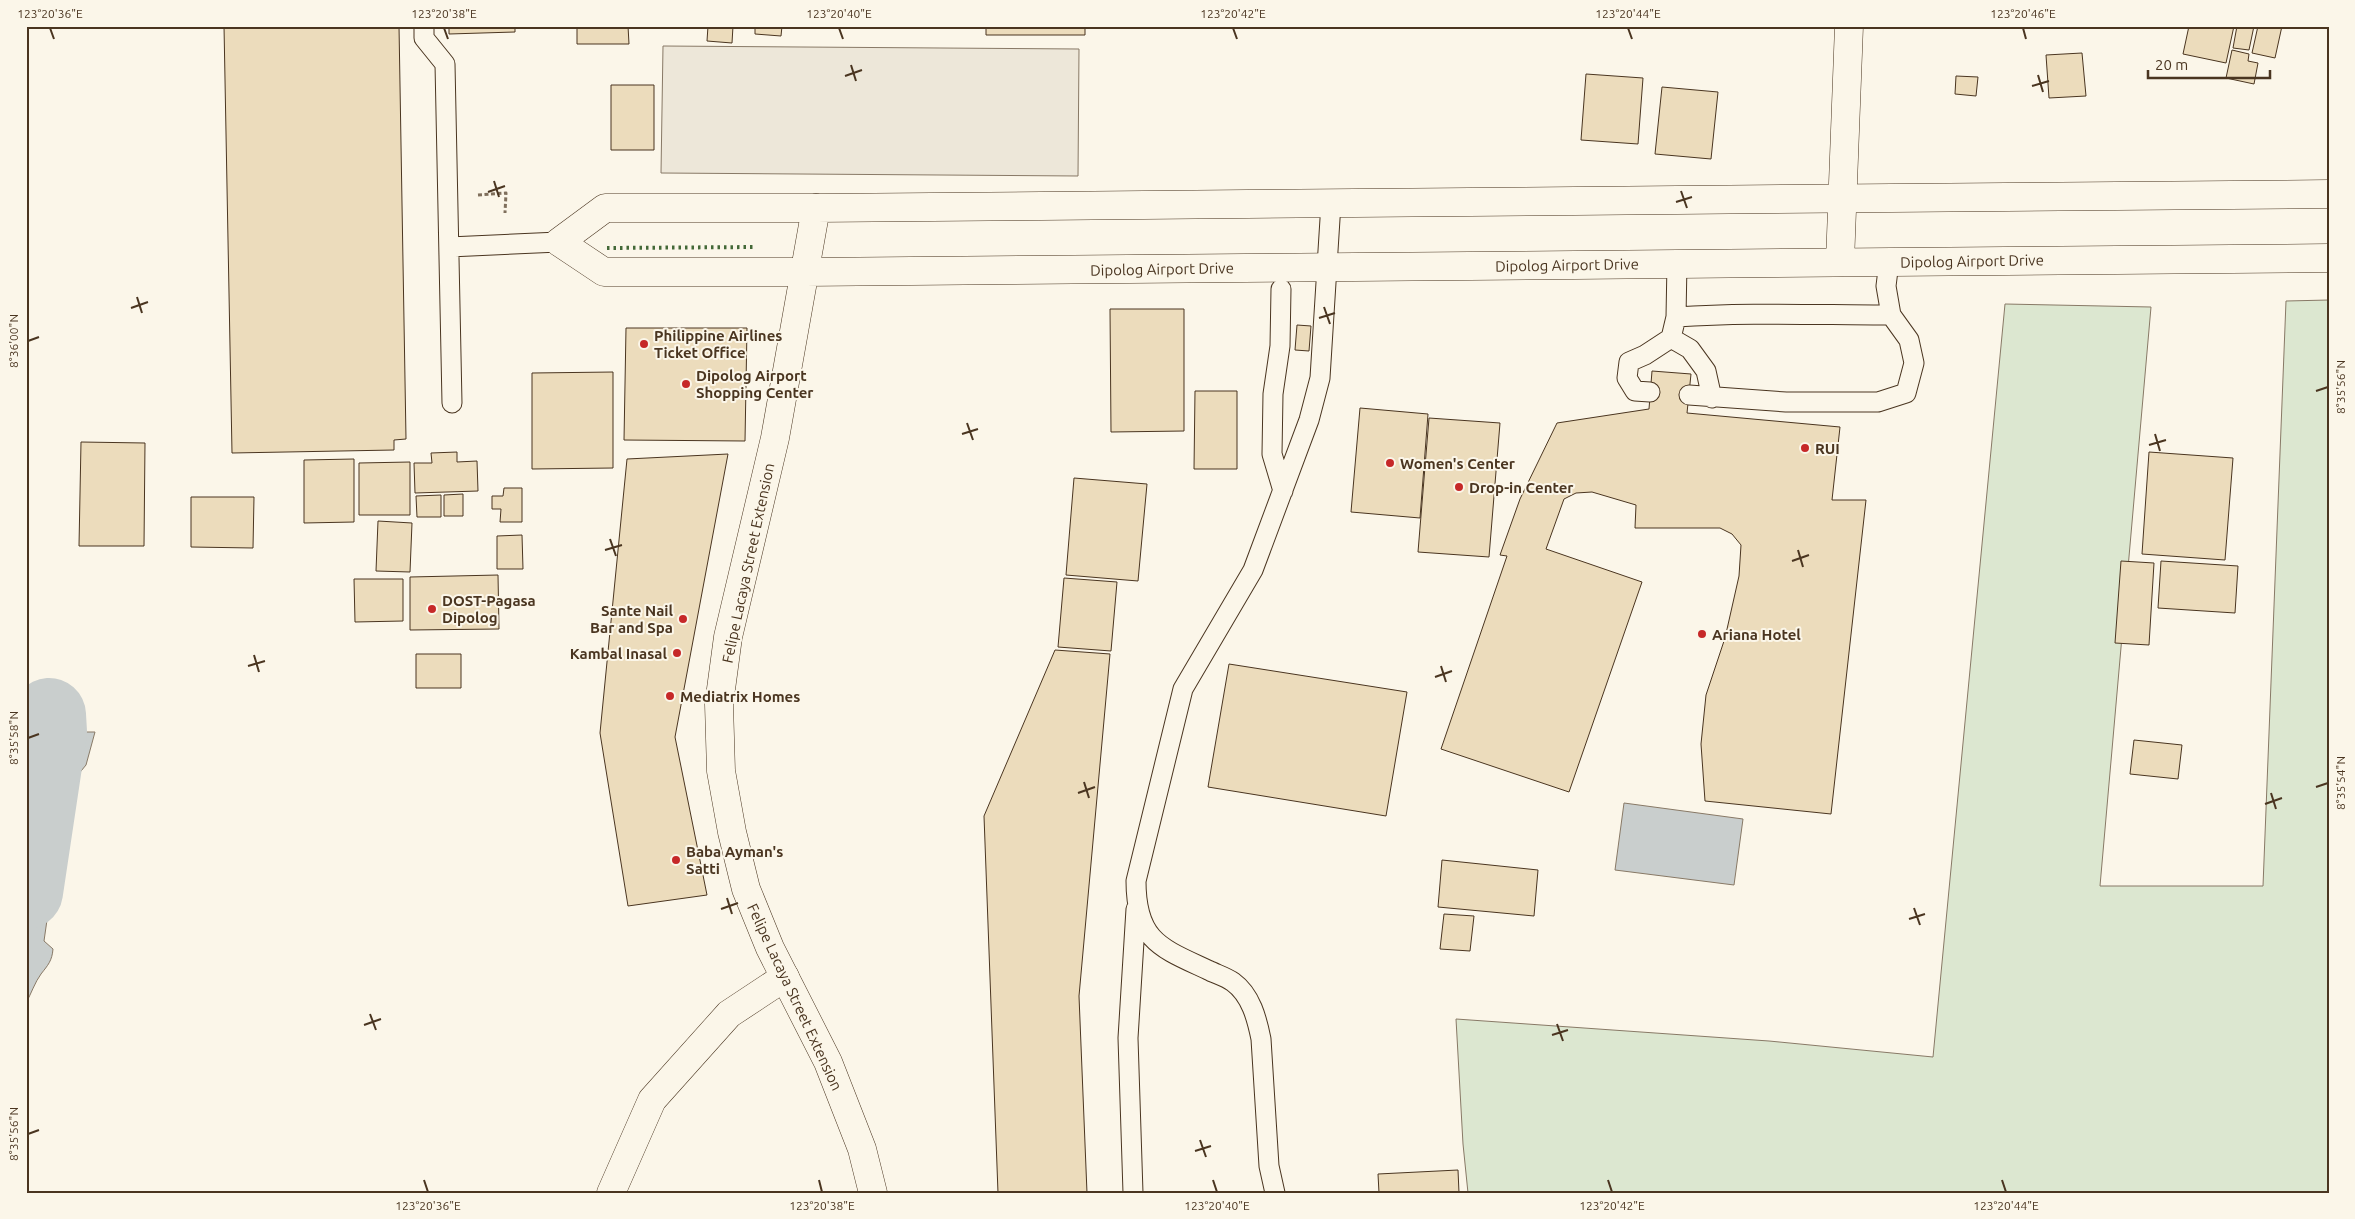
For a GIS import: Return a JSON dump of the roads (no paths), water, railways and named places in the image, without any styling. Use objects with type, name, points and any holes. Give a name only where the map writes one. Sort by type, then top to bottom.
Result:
[{"type":"main road","points":[[1840,262],[1849,26]]},
{"type":"main road","points":[[559,242],[604,208],[816,208],[2329,194]]},
{"type":"main road","name":"Felipe Lacaya Street Extension","points":[[816,208],[775,438],[728,637],[720,704],[721,771],[732,832],[746,888],[785,977],[828,1062],[862,1149],[873,1193]]},
{"type":"main road","name":"Dipolog Airport Drive","points":[[559,242],[604,272],[805,272],[1325,278],[1677,264],[2329,258]]},
{"type":"main road","points":[[611,1193],[652,1100],[729,1014],[785,977]]},
{"type":"lane","points":[[424,26],[424,38],[445,64],[452,403]]},
{"type":"lane","points":[[1132,1193],[1128,1038],[1136,881],[1183,689],[1254,570],[1309,420],[1320,378],[1331,203]]},
{"type":"lane","points":[[449,247],[559,242]]},
{"type":"lane","points":[[1689,395],[1786,402],[1878,402],[1906,393],[1914,363],[1910,340],[1891,315],[1886,286],[1889,262]]},
{"type":"lane","points":[[1650,392],[1635,391],[1627,378],[1629,362],[1645,355],[1671,338],[1676,318],[1677,264]]},
{"type":"lane","points":[[1282,289],[1280,346],[1273,394],[1272,454],[1283,491]]},
{"type":"lane","points":[[1676,318],[1762,313],[1891,315]]},
{"type":"lane","points":[[1671,338],[1690,349],[1706,370],[1712,398]]},
{"type":"lane","points":[[1136,900],[1147,930],[1162,948],[1233,982],[1248,1000],[1254,1012],[1262,1039],[1270,1166],[1275,1193]]},
{"type":"waterway","points":[[26,892],[50,732],[49,715]]},
{"type":"place","name":"Philippine Airlines Ticket Office","points":[[644,344]]},
{"type":"place","name":"Dipolog Airport Shopping Center","points":[[686,384]]},
{"type":"place","name":"RUI","points":[[1805,448]]},
{"type":"place","name":"Women's Center","points":[[1390,463]]},
{"type":"place","name":"Drop-in Center","points":[[1459,487]]},
{"type":"place","name":"DOST-Pagasa Dipolog","points":[[432,609]]},
{"type":"place","name":"Sante Nail Bar and Spa","points":[[683,619]]},
{"type":"place","name":"Ariana Hotel","points":[[1702,634]]},
{"type":"place","name":"Kambal Inasal","points":[[677,653]]},
{"type":"place","name":"Mediatrix Homes","points":[[670,696]]},
{"type":"place","name":"Baba Ayman's Satti","points":[[676,860]]}]
